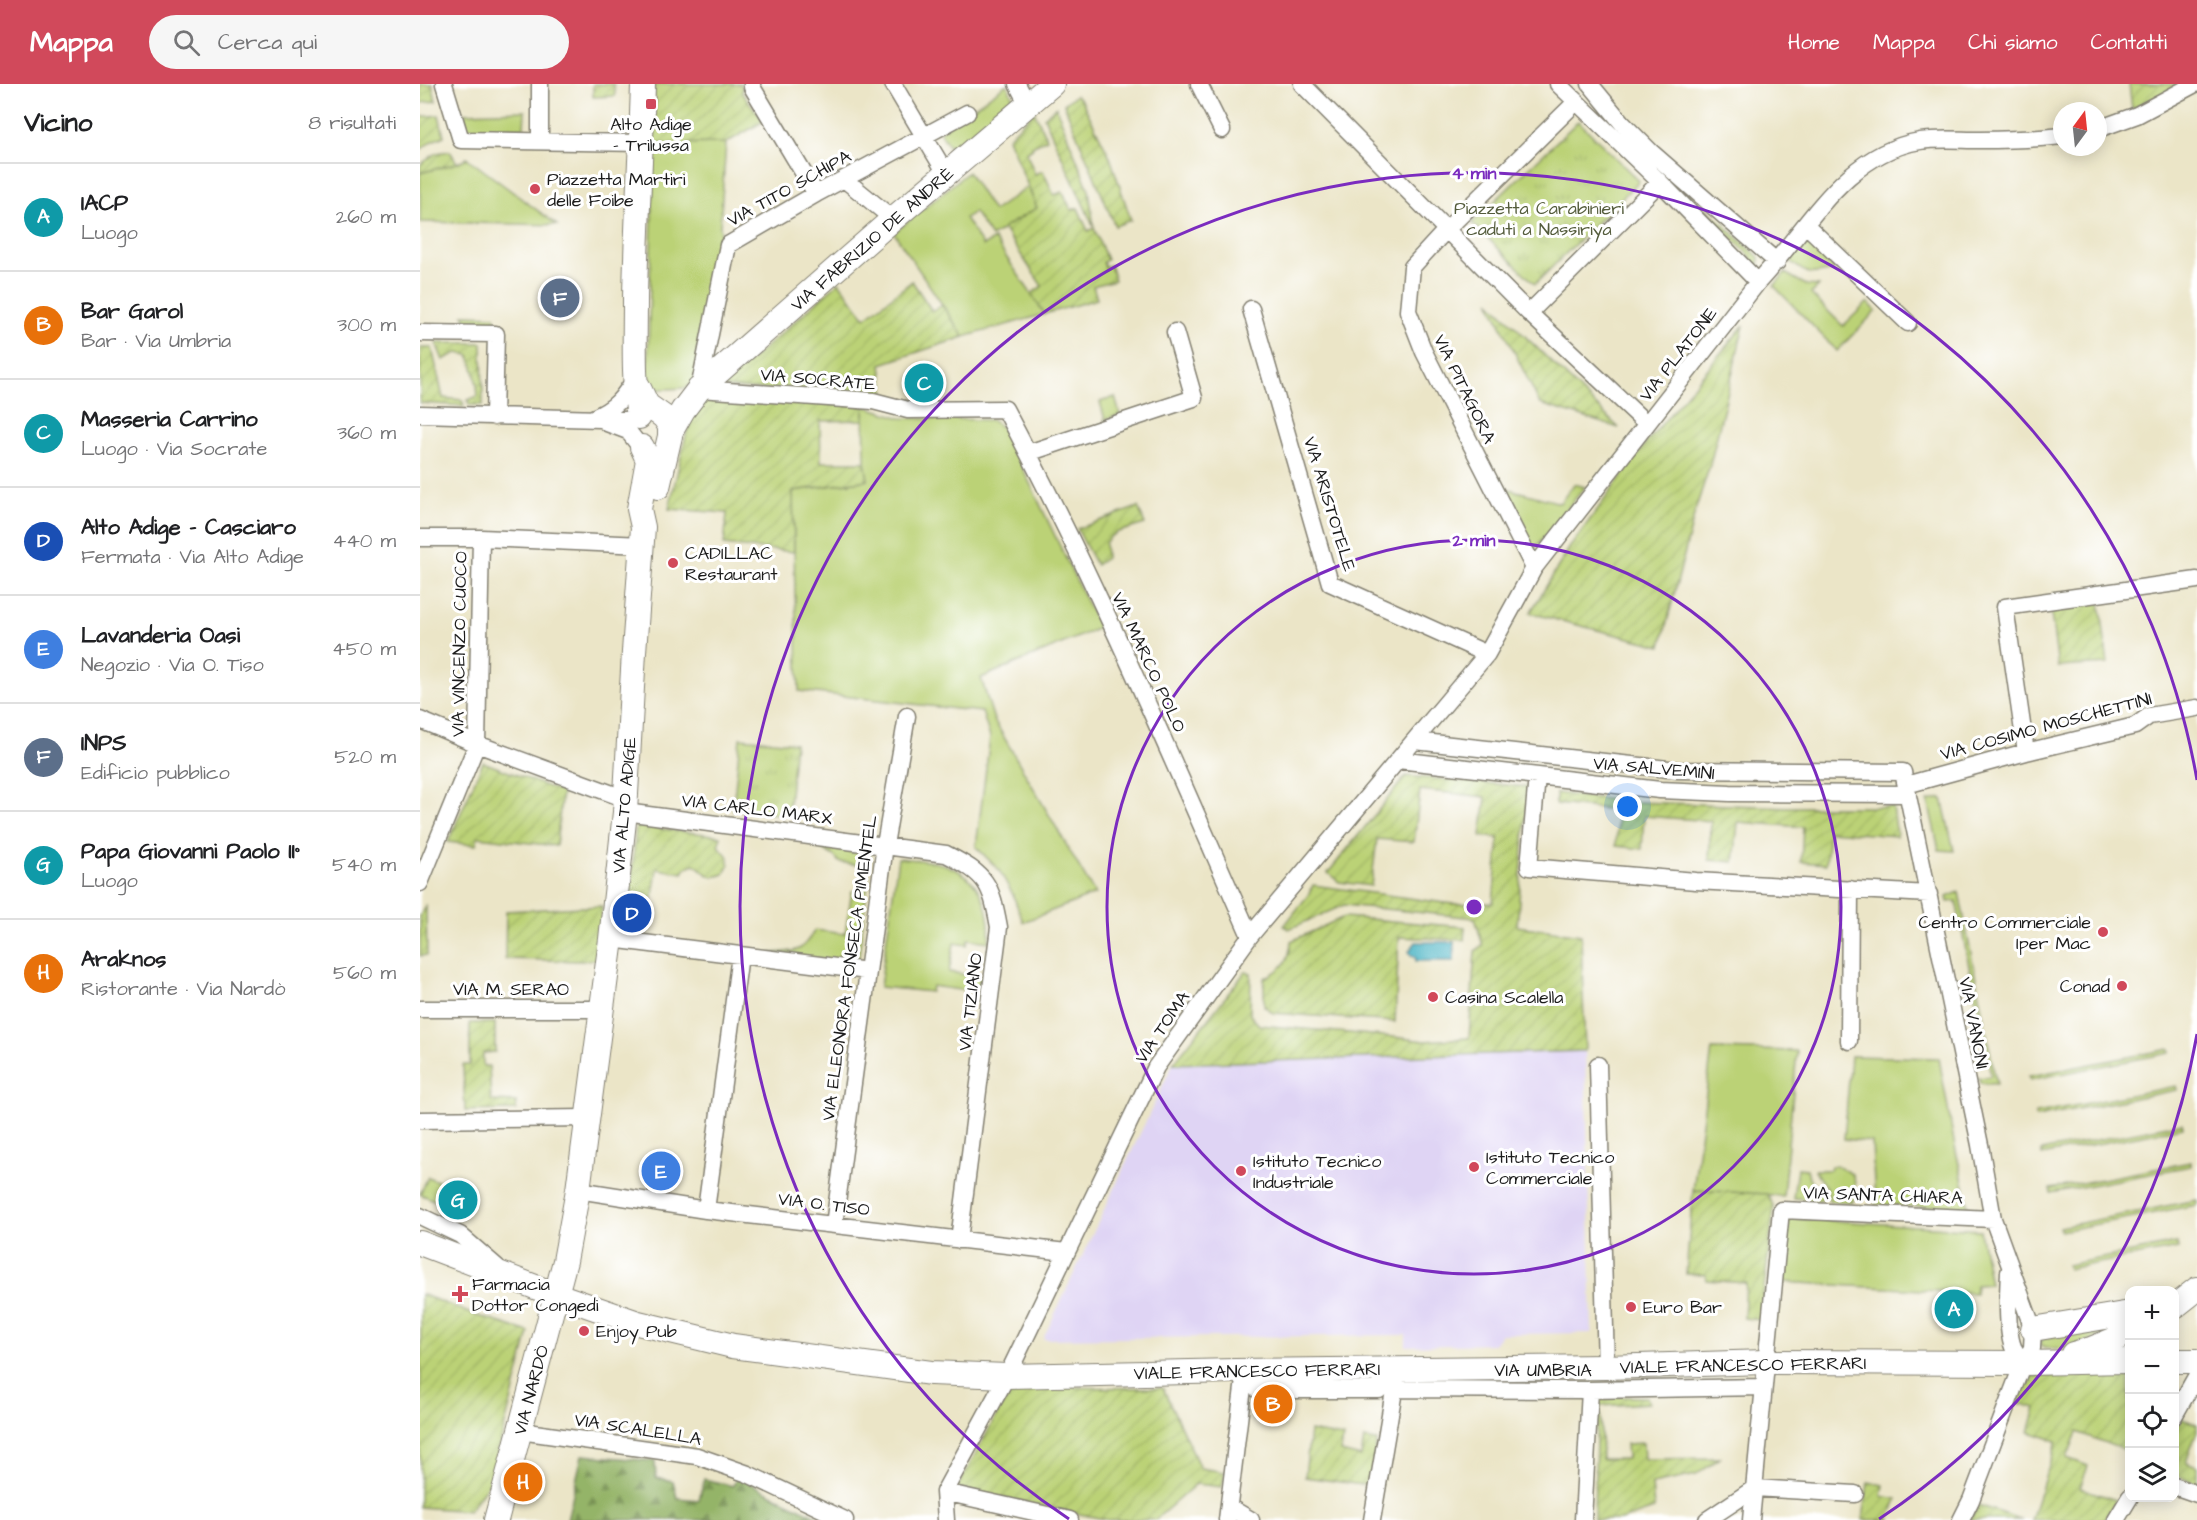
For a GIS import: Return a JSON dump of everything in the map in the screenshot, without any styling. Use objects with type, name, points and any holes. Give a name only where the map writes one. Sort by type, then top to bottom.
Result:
[{"type":"street","points":[[444,84],[461,140],[641,143]]},
{"type":"street","points":[[540,84],[540,141]]},
{"type":"street","name":"VIA ALTO ADIGE","points":[[557,1294],[578,1190],[611,939],[626,806],[643,536],[659,482],[656,423],[635,379],[636,229],[643,84]]},
{"type":"street","points":[[752,84],[816,194]]},
{"type":"street","points":[[893,84],[947,175]]},
{"type":"street","points":[[1017,84],[1028,105]]},
{"type":"street","name":"VIA FABRIZIO DE ANDRÈ","points":[[656,423],[697,392],[893,219],[1052,84]]},
{"type":"street","points":[[1199,84],[1222,130]]},
{"type":"street","points":[[1302,84],[1529,313],[1647,424]]},
{"type":"street","points":[[1558,84],[1660,182],[1758,282]]},
{"type":"street","points":[[2107,126],[2137,115],[2195,84]]},
{"type":"street","points":[[1591,86],[1615,116],[1651,152],[1777,262]]},
{"type":"street","name":"VIA PITAGORA","points":[[1534,568],[1424,352],[1408,311],[1412,267],[1447,229],[1576,102]]},
{"type":"street","name":"VIA TITO SCHIPA","points":[[697,392],[728,245],[844,178],[967,113]]},
{"type":"street","name":"VIA PLATONE","points":[[1415,741],[1487,654],[1534,568],[1758,282],[1777,262],[1832,192],[1852,172],[1884,153],[1908,144],[1934,140],[2023,140],[2053,137]]},
{"type":"street","points":[[844,178],[893,219]]},
{"type":"street","points":[[1529,313],[1660,182]]},
{"type":"street","points":[[1806,225],[1908,324]]},
{"type":"street","name":"VIA ARISTOTELE","points":[[1251,309],[1330,583],[1487,654]]},
{"type":"street","points":[[1028,453],[1194,398],[1175,332]]},
{"type":"street","points":[[420,333],[496,333],[494,417]]},
{"type":"street","points":[[592,418],[610,410],[620,401],[635,379]]},
{"type":"street","name":"VIA SOCRATE","points":[[697,392],[873,401],[908,410],[1005,410]]},
{"type":"street","name":"VIA MARCO POLO","points":[[1005,410],[1149,704],[1250,936]]},
{"type":"street","points":[[420,414],[592,418],[656,423]]},
{"type":"street","points":[[592,418],[628,431],[640,445]]},
{"type":"street","name":"VIA ALTO ADIGE","points":[[643,536],[639,509],[648,460],[633,433],[656,423]]},
{"type":"street","points":[[420,538],[643,536]]},
{"type":"street","name":"VIA VINCENZO CUOCO","points":[[420,883],[477,744],[481,538]]},
{"type":"street","points":[[2026,752],[2005,607],[2197,580]]},
{"type":"street","name":"VIA COSIMO MOSCHETTINI","points":[[1907,789],[2026,752],[2135,726],[2149,716],[2197,708]]},
{"type":"street","name":"VIA ELEONORA FONSECA PIMENTEL","points":[[834,1225],[885,845],[907,716]]},
{"type":"street","name":"VIA CARLO MARX","points":[[420,720],[626,806],[885,845]]},
{"type":"street","name":"VIA TOMA","points":[[944,1492],[1007,1376],[1156,1067],[1250,936],[1415,741]]},
{"type":"street","name":"VIA SALVEMINI","points":[[1398,760],[1634,787],[1730,793],[1907,789],[1903,772],[1677,770],[1415,741]]},
{"type":"street","points":[[1537,776],[1529,867],[1696,881],[1929,894]]},
{"type":"street","name":"VIA VANONI","points":[[1907,789],[1980,1144],[1993,1219],[2033,1329]]},
{"type":"street","name":"VIA TIZIANO","points":[[885,845],[946,854],[968,865],[984,878],[994,899],[999,927],[960,1240]]},
{"type":"street","points":[[1849,1041],[1850,890]]},
{"type":"street","points":[[611,939],[868,971]]},
{"type":"street","points":[[706,1210],[740,955]]},
{"type":"street","name":"VIA M. SERAO","points":[[420,1008],[602,1009]]},
{"type":"street","points":[[1598,1065],[1606,1367]]},
{"type":"street","points":[[420,1120],[588,1118]]},
{"type":"street","name":"VIA O. TISO","points":[[578,1190],[706,1210],[1066,1252]]},
{"type":"street","name":"VIA SANTA CHIARA","points":[[1765,1362],[1781,1210],[1993,1219]]},
{"type":"street","name":"VIALE FRANCESCO FERRARI","points":[[420,1216],[460,1235],[505,1274]]},
{"type":"street","name":"VIALE FRANCESCO FERRARI","points":[[420,1243],[638,1323],[733,1346],[931,1373],[1007,1376],[1252,1371],[1392,1376],[1765,1362],[2023,1364],[2125,1361]]},
{"type":"street","name":"VIA VANONI","points":[[2009,1268],[2008,1300],[2011,1337],[2013,1346],[2023,1364]]},
{"type":"street","name":"VIA NARDÒ","points":[[496,1520],[557,1294]]},
{"type":"street","points":[[1961,1520],[1971,1500],[2023,1364],[2032,1348],[2033,1329],[2125,1314]]},
{"type":"street","name":"VIALE FRANCESCO FERRARI","points":[[2023,1364],[2091,1349],[2125,1336]]},
{"type":"street","points":[[2179,1361],[2197,1361]]},
{"type":"street","points":[[1751,1520],[1765,1362]]},
{"type":"street","points":[[1251,1520],[1228,1514],[1252,1371]]},
{"type":"street","points":[[2179,1409],[2197,1375]]},
{"type":"street","points":[[1372,1520],[1392,1376]]},
{"type":"street","name":"VIA UMBRIA","points":[[1392,1376],[1590,1390],[1764,1387]]},
{"type":"street","points":[[1583,1520],[1590,1390]]},
{"type":"street","name":"VIA SCALELLA","points":[[520,1431],[697,1456],[748,1474],[845,1520]]},
{"type":"street","points":[[2179,1487],[2197,1494]]},
{"type":"street","points":[[1707,1520],[1755,1488],[1855,1494]]},
{"type":"street","points":[[946,1520],[944,1492],[1070,1520]]},
{"type":"street","points":[[2116,1520],[2127,1502]]},
{"type":"shaded area","points":[[1585,1051],[1592,1333],[1502,1334],[1494,1344],[1406,1346],[1406,1335],[1043,1339],[1173,1064]]},
{"type":"green space","points":[[420,84],[432,84],[436,101],[420,103]]},
{"type":"green space","points":[[593,84],[614,84],[615,96],[593,97]]},
{"type":"green space","points":[[654,84],[742,84],[742,93],[764,121],[726,143],[654,144]]},
{"type":"green space","points":[[1007,84],[1016,105],[955,156],[940,132]]},
{"type":"green space","points":[[2129,84],[2182,84],[2132,109]]},
{"type":"green space","points":[[1076,95],[1082,101],[1110,157],[1131,220],[1115,226],[1064,104]]},
{"type":"green space","points":[[1056,107],[1089,190],[1094,228],[1044,117]]},
{"type":"green space","points":[[525,111],[524,128],[470,129],[467,128],[464,113]]},
{"type":"green space","points":[[1034,111],[1047,139],[1032,146],[1033,148],[1026,152],[1035,174],[1043,171],[1054,195],[1063,192],[1071,210],[1078,208],[1088,231],[1094,228],[1107,260],[1103,262],[1105,267],[1110,265],[1115,280],[1093,286],[1097,299],[1045,314],[1031,294],[1042,286],[1003,228],[1037,208],[1008,138]]},
{"type":"green space","points":[[439,115],[444,136],[420,150],[420,117]]},
{"type":"green space","name":"Piazzetta Carabinieri caduti a Nassiriya","points":[[1578,121],[1639,181],[1535,284],[1472,223]]},
{"type":"green space","points":[[726,143],[720,226],[722,244],[696,381],[686,388],[647,390],[654,144]]},
{"type":"green space","points":[[450,151],[457,163],[420,173],[420,165],[436,153]]},
{"type":"green space","points":[[467,158],[557,225],[420,222],[420,173]]},
{"type":"green space","points":[[1653,160],[1759,257],[1758,269],[1752,263],[1751,257]]},
{"type":"green space","points":[[968,172],[993,211],[1028,187],[1037,208],[991,237],[974,212],[965,218],[983,246],[994,239],[1045,314],[964,337],[894,233]]},
{"type":"green space","points":[[1807,242],[1836,269],[1812,273],[1802,270],[1790,261]]},
{"type":"green space","points":[[1785,273],[1806,285],[1819,286],[1811,294],[1843,326],[1868,302],[1876,311],[1837,351],[1774,286]]},
{"type":"green space","points":[[912,281],[932,311],[942,305],[964,337],[881,364],[885,397],[721,387],[839,282],[865,318]]},
{"type":"green space","points":[[1489,301],[1619,428],[1540,404]]},
{"type":"green space","points":[[463,315],[495,316],[495,328],[471,328]]},
{"type":"green space","points":[[1744,325],[1710,465],[1696,508],[1661,646],[1530,613],[1570,547],[1642,448]]},
{"type":"green space","points":[[436,343],[482,343],[483,405],[469,405],[468,400],[478,396],[469,355],[457,353],[443,360]]},
{"type":"green space","points":[[420,348],[432,348],[443,398],[462,400],[464,406],[420,403]]},
{"type":"green space","points":[[710,397],[864,406],[864,420],[820,421],[821,462],[865,462],[868,480],[793,491],[794,552],[724,545],[727,513],[669,509],[691,413]]},
{"type":"green space","points":[[1115,397],[1120,415],[1105,420],[1100,402]]},
{"type":"green space","points":[[864,406],[901,418],[991,420],[1004,429],[1099,628],[981,678],[994,720],[1095,894],[1023,922],[1013,895],[999,870],[976,847],[990,737],[982,712],[799,691],[793,491],[868,480],[865,462]]},
{"type":"green space","points":[[1574,484],[1585,487],[1533,551],[1505,488],[1560,503]]},
{"type":"green space","points":[[1138,507],[1145,524],[1111,536],[1105,543],[1106,558],[1096,565],[1077,529]]},
{"type":"green space","points":[[2100,601],[2108,664],[2058,667],[2050,606]]},
{"type":"green space","points":[[740,738],[795,743],[788,815],[733,810]]},
{"type":"green space","points":[[483,762],[562,792],[556,846],[478,837],[476,845],[448,842]]},
{"type":"green space","points":[[1406,776],[1528,787],[1517,926],[1581,935],[1585,1051],[1173,1064],[1245,972],[1251,973],[1250,1015],[1259,1025],[1424,1041],[1469,1038],[1475,951],[1483,946],[1475,918],[1344,905],[1289,929],[1284,926],[1309,894],[1313,885],[1453,904],[1493,903],[1499,838],[1481,836],[1486,797],[1420,790],[1414,842],[1377,839],[1371,886],[1339,882],[1328,873]]},
{"type":"green space","points":[[1556,793],[1633,802],[1792,807],[1893,807],[1897,836],[1829,831],[1826,864],[1801,862],[1803,827],[1738,822],[1734,862],[1709,860],[1711,821],[1644,816],[1642,849],[1616,846],[1618,810],[1556,804]]},
{"type":"green space","points":[[1942,798],[1954,851],[1939,850],[1928,801]]},
{"type":"green space","points":[[636,826],[721,836],[718,846],[728,856],[729,864],[724,874],[714,877],[694,864],[686,868],[683,873],[657,869],[652,902],[630,899]]},
{"type":"green space","points":[[819,847],[871,854],[858,965],[771,953],[798,950],[815,930],[845,934],[852,891],[861,892],[865,866],[839,862]]},
{"type":"green space","points":[[898,858],[930,861],[948,866],[960,872],[977,887],[986,907],[989,942],[968,939],[967,945],[954,943],[949,972],[983,977],[981,993],[932,986],[931,992],[880,987]]},
{"type":"green space","points":[[1959,892],[1997,1084],[1980,1083],[1979,1078],[1991,1076],[1956,901],[1948,902],[1947,897]]},
{"type":"green space","points":[[426,904],[427,955],[420,956],[420,916]]},
{"type":"green space","points":[[602,906],[598,959],[582,961],[505,959],[506,911]]},
{"type":"green space","points":[[1344,917],[1465,927],[1464,940],[1399,937],[1395,1022],[1273,1013],[1264,1006],[1264,978],[1276,972],[1287,960],[1291,941]]},
{"type":"green space","points":[[470,1023],[495,1023],[495,1052],[483,1053],[483,1066],[489,1066],[491,1101],[516,1102],[516,1110],[465,1111],[463,1065],[470,1065]]},
{"type":"green space","points":[[1712,1049],[1797,1051],[1783,1197],[1693,1190]]},
{"type":"green space","points":[[2170,1049],[2170,1053],[2030,1080],[2029,1076]]},
{"type":"green space","points":[[1851,1056],[1939,1058],[1969,1209],[1875,1204],[1872,1142],[1844,1139]]},
{"type":"green space","points":[[2176,1086],[2177,1090],[2036,1117],[2036,1113]]},
{"type":"green space","points":[[2182,1123],[2183,1127],[2042,1155],[2041,1151]]},
{"type":"green space","points":[[2191,1162],[2191,1166],[2051,1193],[2050,1189]]},
{"type":"green space","points":[[1831,1166],[1837,1166],[1852,1174],[1855,1183],[1853,1202],[1829,1201],[1827,1190],[1815,1170],[1830,1170]]},
{"type":"green space","points":[[1797,1168],[1807,1169],[1809,1179],[1822,1192],[1822,1200],[1793,1198]]},
{"type":"green space","points":[[428,1177],[451,1187],[443,1204],[420,1194]]},
{"type":"green space","points":[[1693,1190],[1767,1194],[1774,1207],[1760,1320],[1744,1318],[1746,1283],[1706,1280],[1706,1275],[1686,1274]]},
{"type":"green space","points":[[2197,1200],[2197,1205],[2061,1231],[2060,1227]]},
{"type":"green space","points":[[1789,1218],[1980,1230],[1990,1284],[1976,1285],[1975,1293],[1782,1282]]},
{"type":"green space","points":[[2177,1243],[2178,1248],[2068,1269],[2067,1265]]},
{"type":"green space","points":[[421,1294],[472,1314],[529,1332],[490,1482],[469,1511],[420,1507]]},
{"type":"green space","points":[[2121,1324],[2072,1347],[2061,1349],[2041,1345],[2041,1341],[2045,1338]]},
{"type":"green space","points":[[2125,1373],[2125,1450],[2077,1432],[2067,1458],[2088,1466],[2080,1488],[2116,1500],[2104,1520],[2031,1520],[2057,1441],[2029,1432],[2036,1408],[2018,1403],[2027,1376]]},
{"type":"green space","points":[[1012,1387],[1163,1388],[1200,1468],[1225,1472],[1222,1487],[1196,1484],[1155,1520],[1108,1520],[957,1488]]},
{"type":"green space","points":[[1597,1396],[1647,1397],[1649,1403],[1600,1406],[1602,1459],[1627,1459],[1626,1444],[1643,1443],[1644,1459],[1720,1458],[1696,1475],[1652,1484],[1654,1509],[1621,1520],[1594,1520]]},
{"type":"green space","points":[[2182,1419],[2197,1424],[2197,1431],[2186,1462],[2197,1466],[2197,1484],[2179,1477],[2179,1425]]},
{"type":"green space","points":[[1310,1431],[1343,1437],[1341,1452],[1361,1457],[1364,1439],[1377,1441],[1369,1486],[1305,1477]]},
{"type":"green space","points":[[582,1455],[655,1461],[656,1478],[673,1481],[677,1498],[699,1500],[704,1479],[733,1486],[737,1477],[824,1520],[567,1520]]},
{"type":"green space","points":[[1868,1482],[1884,1485],[1882,1496],[1897,1499],[1889,1520],[1863,1520]]},
{"type":"green space","points":[[1978,1505],[2023,1520],[1970,1520]]},
{"type":"water","points":[[1416,942],[1454,942],[1454,961],[1416,961],[1416,957],[1409,951]]},
{"type":"place","name":"Alto Adige - Trilussa","points":[[651,104]]},
{"type":"place","name":"Piazzetta Martiri delle Foibe","points":[[535,189]]},
{"type":"place","name":"INPS","points":[[560,298]]},
{"type":"place","name":"Masseria Carrino","points":[[924,383]]},
{"type":"place","name":"CADILLAC Restaurant","points":[[673,563]]},
{"type":"place","name":"Alto Adige - Casciaro","points":[[632,913]]},
{"type":"place","name":"Centro Commerciale Iper Mac","points":[[2103,932]]},
{"type":"place","name":"Conad","points":[[2122,986]]},
{"type":"place","name":"Casina Scalella","points":[[1433,997]]},
{"type":"place","name":"Istituto Tecnico Commerciale","points":[[1474,1167]]},
{"type":"place","name":"Lavanderia Oasi","points":[[661,1171]]},
{"type":"place","name":"Istituto Tecnico Industriale","points":[[1241,1171]]},
{"type":"place","name":"Papa Giovanni Paolo II°","points":[[458,1200]]},
{"type":"place","name":"Farmacia Dottor Congedi","points":[[460,1294]]},
{"type":"place","name":"Euro Bar","points":[[1631,1307]]},
{"type":"place","name":"IACP","points":[[1954,1309]]},
{"type":"place","name":"Enjoy Pub","points":[[584,1331]]},
{"type":"place","name":"Bar Garol","points":[[1273,1404]]},
{"type":"place","name":"Araknos","points":[[523,1482]]}]
